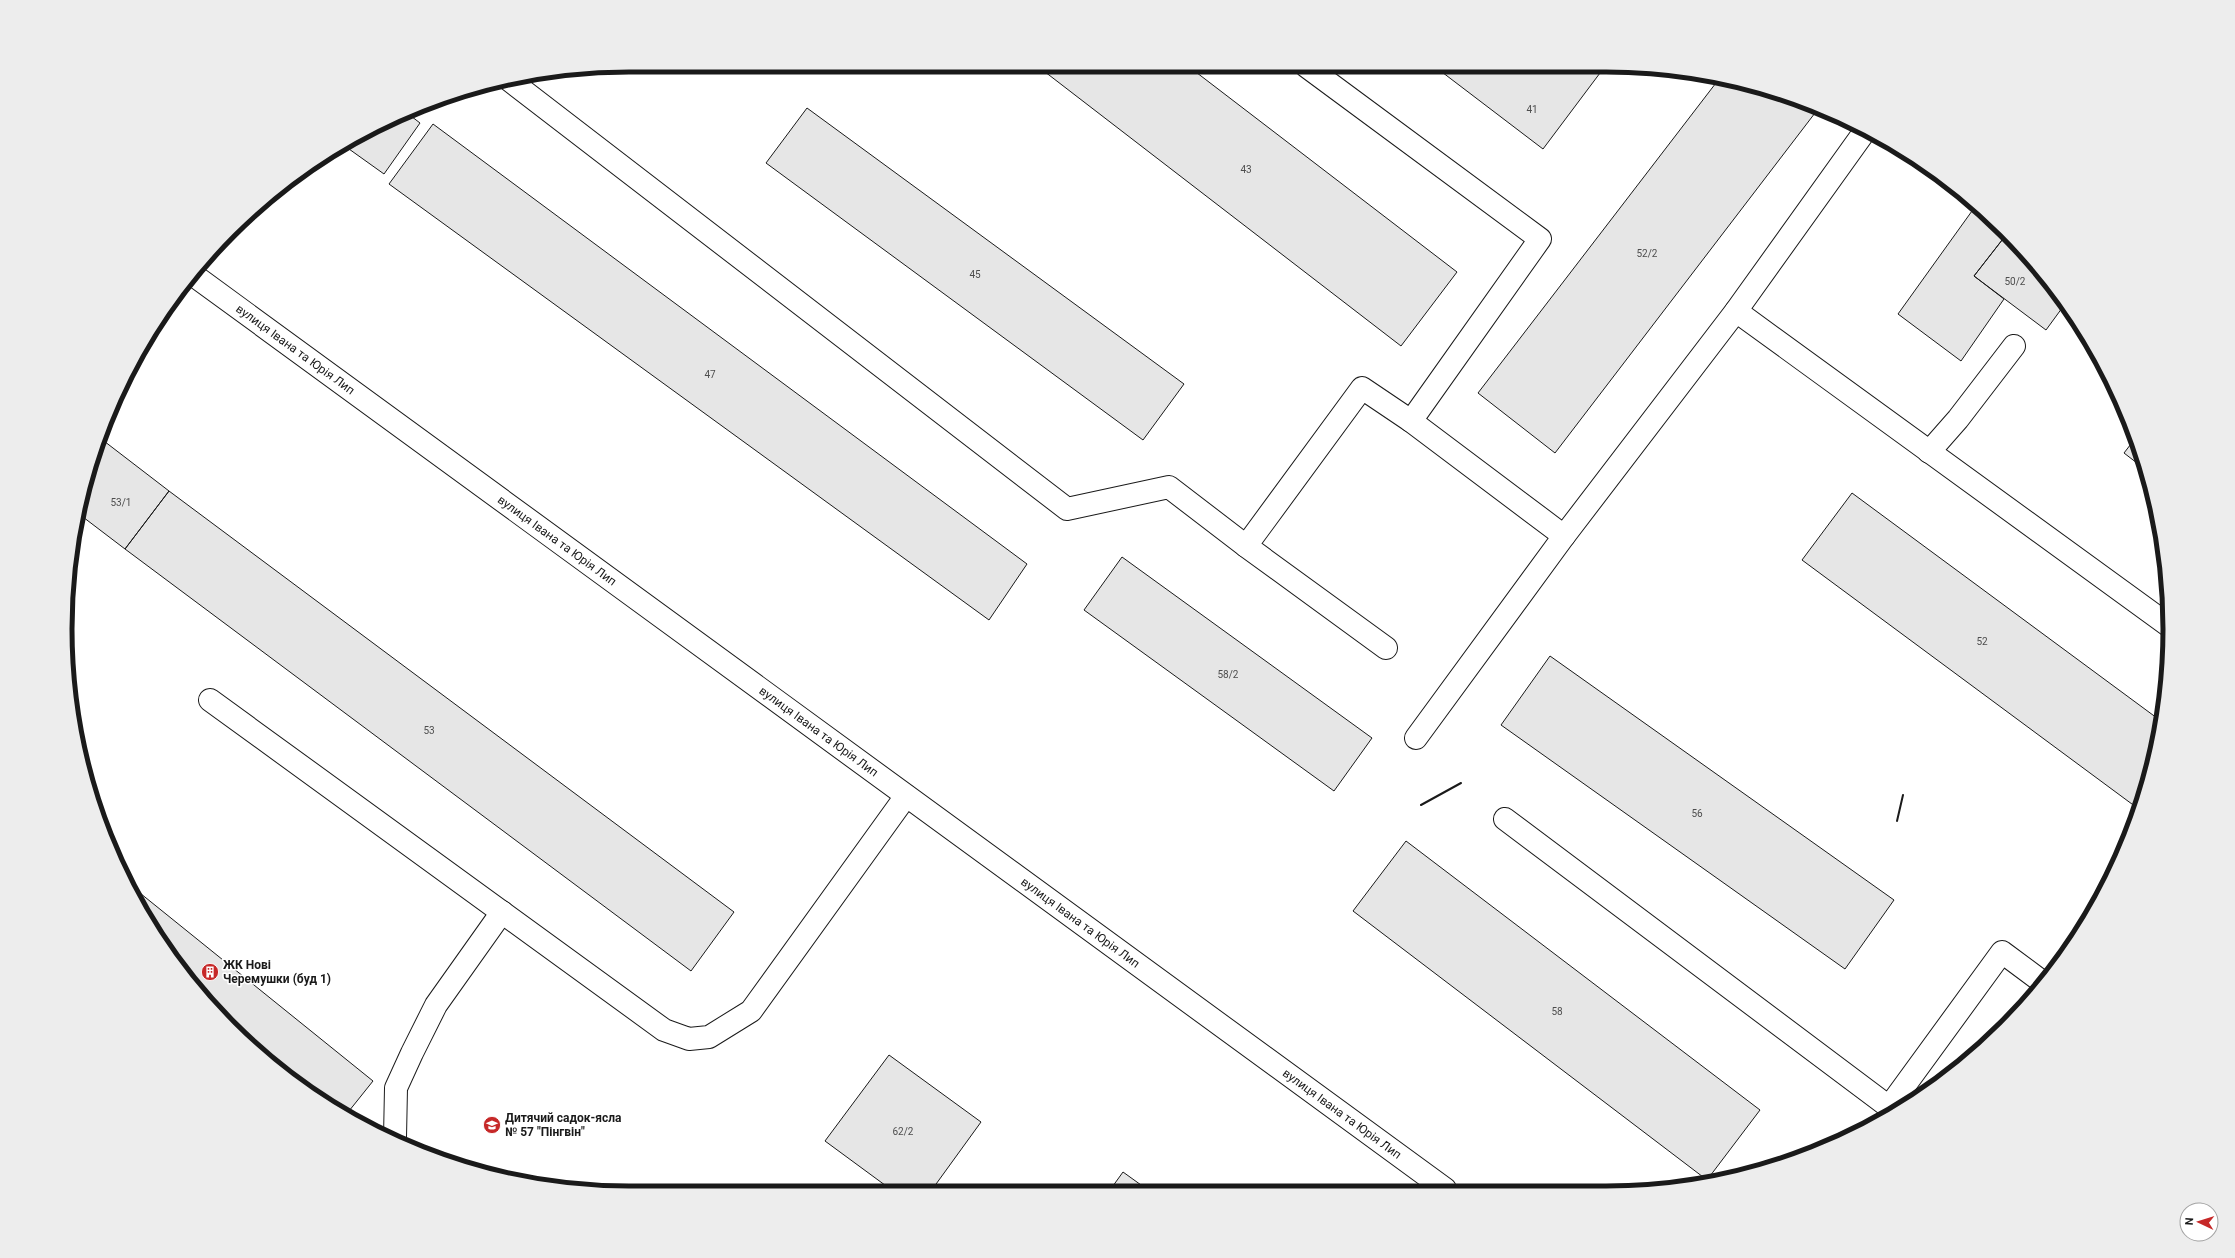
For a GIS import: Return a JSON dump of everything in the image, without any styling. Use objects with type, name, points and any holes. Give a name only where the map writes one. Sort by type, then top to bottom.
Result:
[{"type":"street","points":[[1314,72],[1540,239],[1411,421]]},
{"type":"street","points":[[515,84],[1067,510],[1169,488],[1386,648]]},
{"type":"street","points":[[1416,738],[1564,536],[1736,311],[1862,135]]},
{"type":"street","name":"вулиця Івана та Юрія Лип","points":[[197,278],[1441,1186]]},
{"type":"street","points":[[1736,311],[2163,621]]},
{"type":"street","points":[[1929,452],[1958,419],[2014,346]]},
{"type":"street","points":[[1246,546],[1362,388],[1411,421],[1564,536]]},
{"type":"street","points":[[210,700],[664,1030],[689,1039],[709,1036],[751,1011],[906,796]]},
{"type":"street","points":[[1505,819],[1889,1106],[2002,952],[2038,980]]},
{"type":"street","points":[[395,1134],[396,1088],[412,1053],[436,1005],[502,912]]},
{"type":"building","points":[[1045,72],[1196,72],[1457,272],[1401,346]]},
{"type":"building","points":[[1442,72],[1601,72],[1543,149]]},
{"type":"building","points":[[1716,83],[1750,91],[1815,113],[1555,453],[1478,393]]},
{"type":"building","points":[[807,108],[1184,384],[1143,440],[766,163]]},
{"type":"building","points":[[411,116],[420,123],[384,174],[348,148],[383,129]]},
{"type":"building","points":[[433,124],[1027,564],[989,620],[389,184]]},
{"type":"building","points":[[1973,210],[2003,239],[1974,276],[2004,299],[1961,361],[1898,314]]},
{"type":"building","points":[[2003,239],[2025,262],[2061,309],[2046,330],[1974,276]]},
{"type":"building","points":[[105,442],[169,491],[125,549],[84,517],[91,485]]},
{"type":"building","points":[[2131,444],[2137,463],[2124,453]]},
{"type":"building","points":[[169,491],[734,912],[691,971],[125,549]]},
{"type":"building","points":[[1852,493],[2156,717],[2144,773],[2134,805],[1802,560]]},
{"type":"building","points":[[1122,557],[1372,738],[1334,791],[1084,610]]},
{"type":"building","points":[[1550,656],[1894,900],[1845,969],[1501,725]]},
{"type":"building","points":[[1406,841],[1760,1110],[1710,1176],[1703,1177],[1353,911]]},
{"type":"building","name":"ЖК Нові Черемушки (буд 1)","points":[[138,891],[373,1081],[349,1111],[290,1071],[235,1023],[210,996],[187,968],[166,938]]},
{"type":"building","points":[[889,1055],[981,1122],[935,1186],[886,1186],[825,1141]]},
{"type":"building","points":[[1123,1172],[1142,1186],[1113,1186]]},
{"type":"wall","points":[[1421,805],[1461,783]]},
{"type":"wall","points":[[1897,821],[1903,795]]},
{"type":"place","name":"ЖК Нові Черемушки (буд 1)","points":[[210,972]]},
{"type":"place","name":"Дитячий садок-ясла № 57 \"Пінгвін\"","points":[[492,1125]]}]
